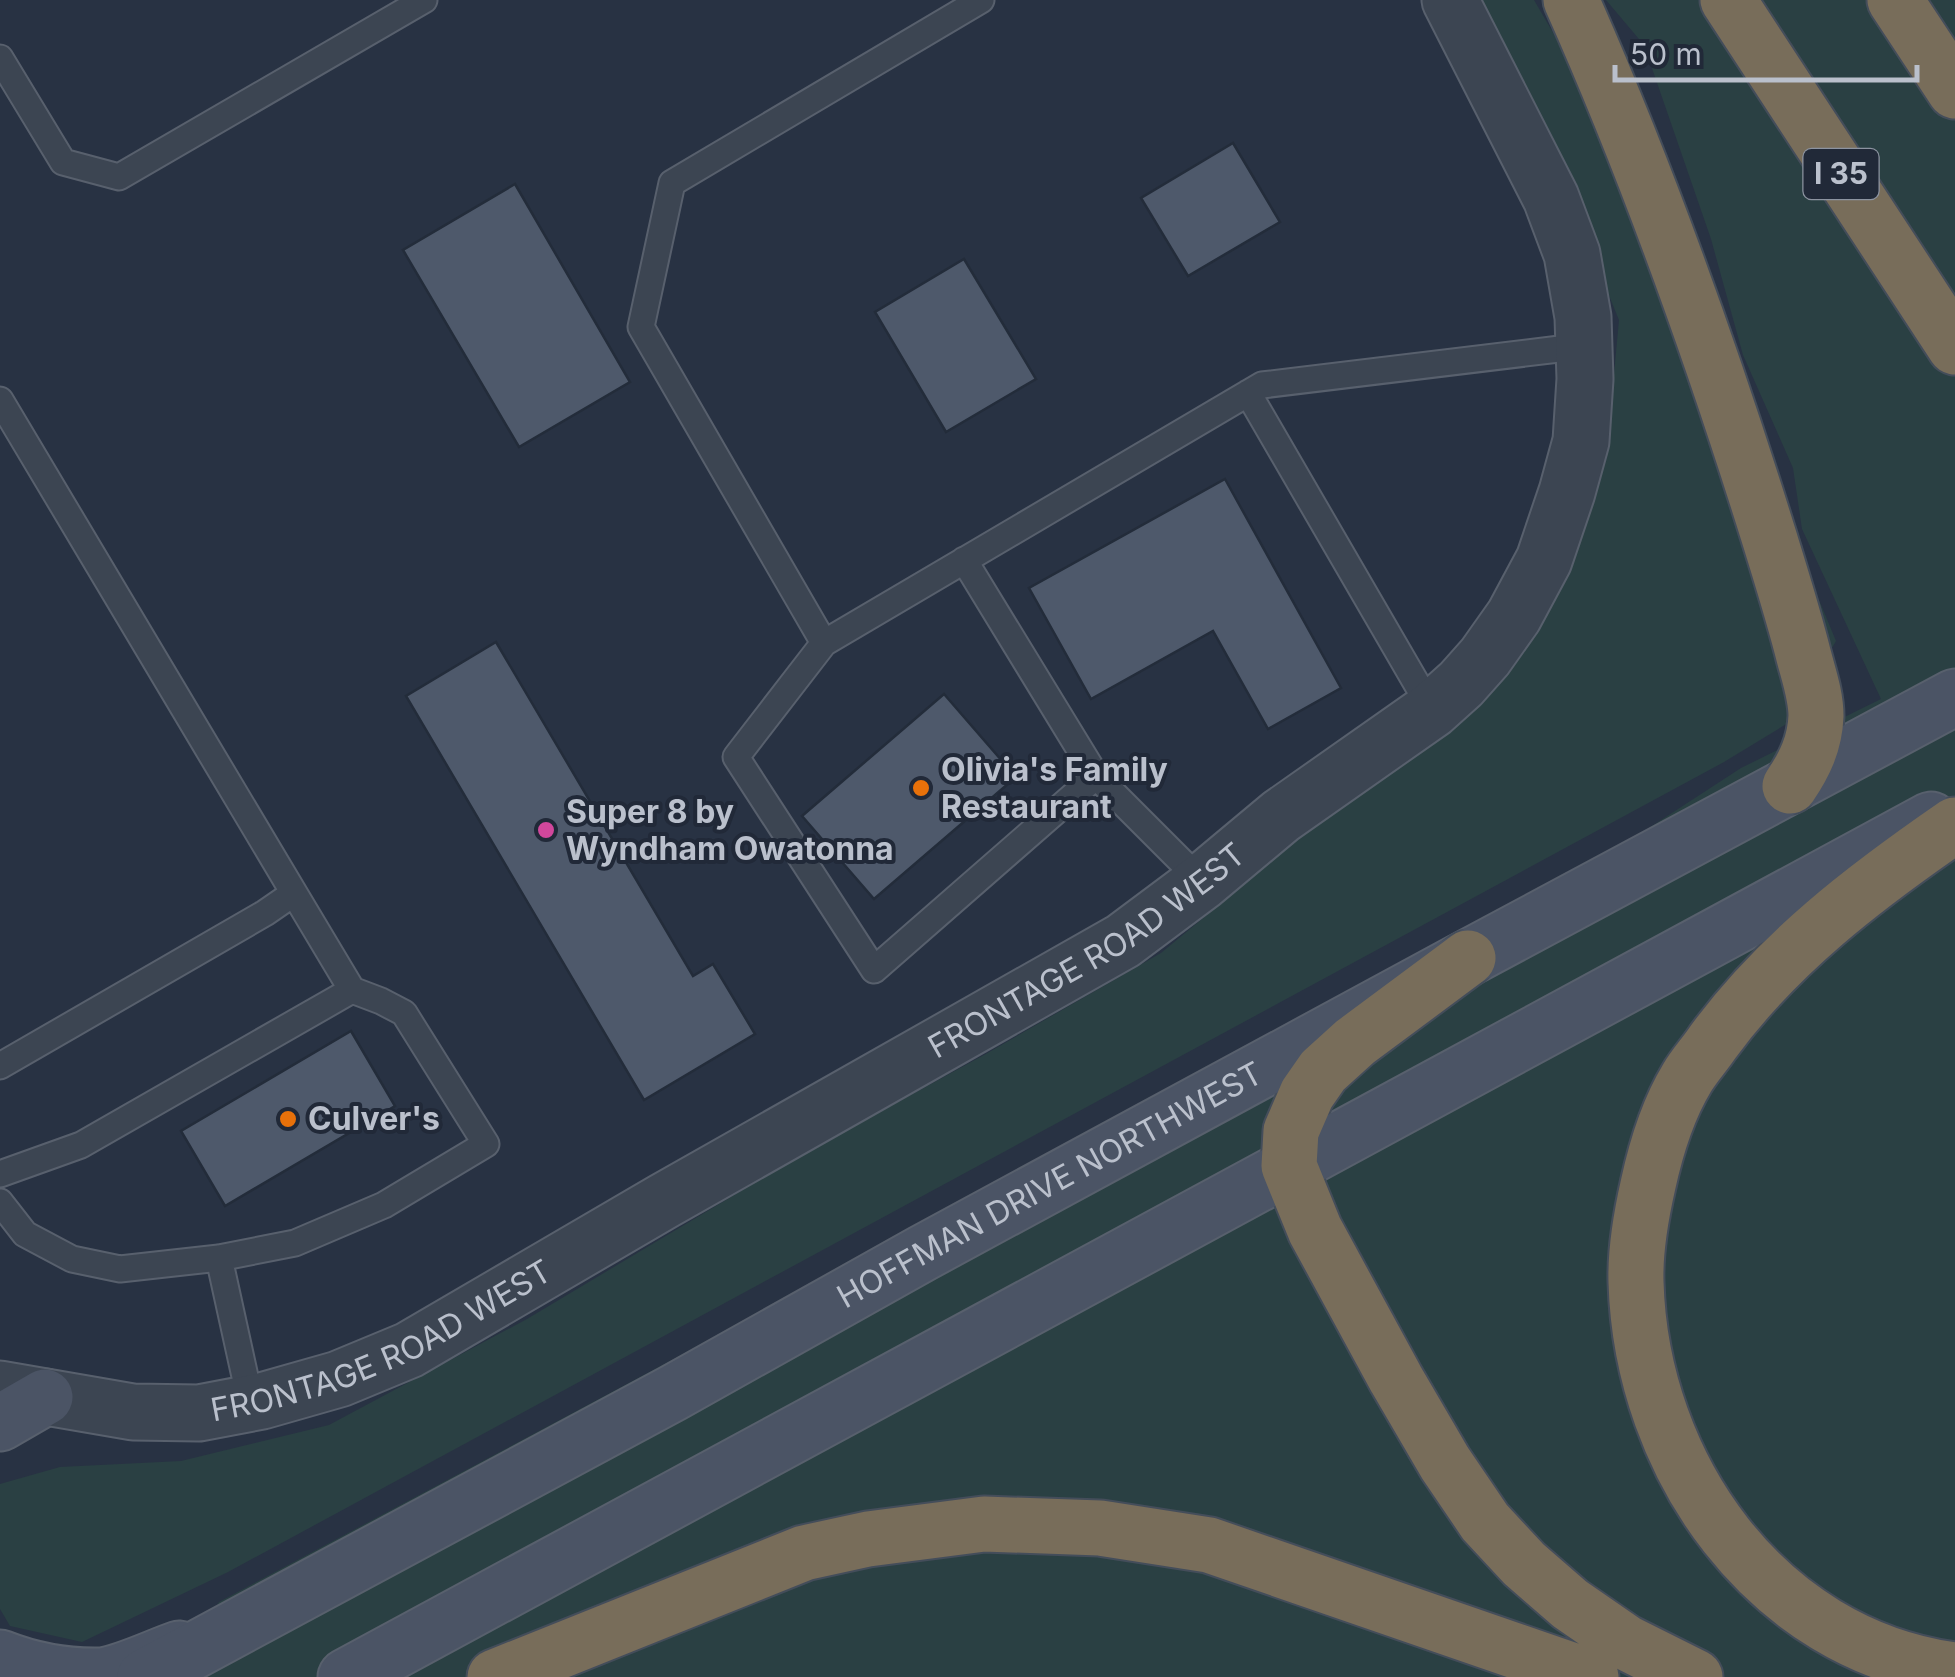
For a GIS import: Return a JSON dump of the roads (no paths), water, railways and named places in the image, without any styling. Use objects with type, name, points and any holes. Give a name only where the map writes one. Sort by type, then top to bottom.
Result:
[{"type":"highway","points":[[1571,0],[1658,213],[1796,624],[1816,715],[1807,761],[1790,786]]},
{"type":"highway","name":"I 35","points":[[1728,0],[1955,347]]},
{"type":"highway","points":[[1895,0],[1955,91]]},
{"type":"highway","points":[[1955,826],[1892,868],[1802,941],[1732,1016],[1686,1080],[1657,1144],[1642,1211],[1636,1280],[1642,1347],[1660,1410],[1683,1467],[1715,1522],[1755,1570],[1803,1612],[1858,1642],[1922,1666],[1955,1670]]},
{"type":"highway","points":[[1468,958],[1355,1042],[1323,1071],[1306,1094],[1292,1132],[1289,1166],[1315,1230],[1396,1378],[1444,1463],[1485,1522],[1524,1564],[1570,1604],[1625,1642],[1695,1677]]},
{"type":"highway","points":[[496,1677],[804,1553],[868,1538],[984,1524],[1100,1528],[1209,1544],[1590,1677]]},
{"type":"main road","name":"HOFFMAN DRIVE NORTHWEST","points":[[145,1677],[1955,697]]},
{"type":"main road","points":[[346,1677],[1955,808]]},
{"type":"main road","points":[[0,1658],[30,1670],[65,1677],[105,1676],[228,1631]]},
{"type":"street","name":"FRONTAGE ROAD WEST","points":[[15,1403],[200,1413],[251,1404],[339,1380],[410,1350],[1123,940],[1202,882],[1281,816],[1432,710],[1461,684],[1514,616],[1544,560],[1581,441],[1585,379],[1583,318],[1572,254],[1551,198],[1450,0]]},
{"type":"lane","points":[[824,643],[641,327],[672,182],[981,0]]},
{"type":"lane","points":[[0,58],[62,162],[119,176],[413,3]]},
{"type":"lane","points":[[1096,776],[874,970],[736,757],[824,643],[1262,385],[1584,346]]},
{"type":"lane","points":[[1248,393],[1432,710]]},
{"type":"lane","points":[[0,400],[352,990],[382,1000],[404,1014],[486,1144],[384,1205],[295,1242],[220,1258],[120,1269],[72,1260],[24,1234],[0,1202]]},
{"type":"lane","points":[[964,560],[1096,776],[1202,882]]},
{"type":"lane","points":[[0,1066],[294,893]]},
{"type":"lane","points":[[0,1174],[81,1145],[352,990]]},
{"type":"lane","points":[[220,1258],[251,1404]]},
{"type":"place","name":"Olivia's Family Restaurant","points":[[921,788]]},
{"type":"place","name":"Super 8 by Wyndham Owatonna","points":[[546,830]]},
{"type":"place","name":"Culver's","points":[[288,1119]]}]
